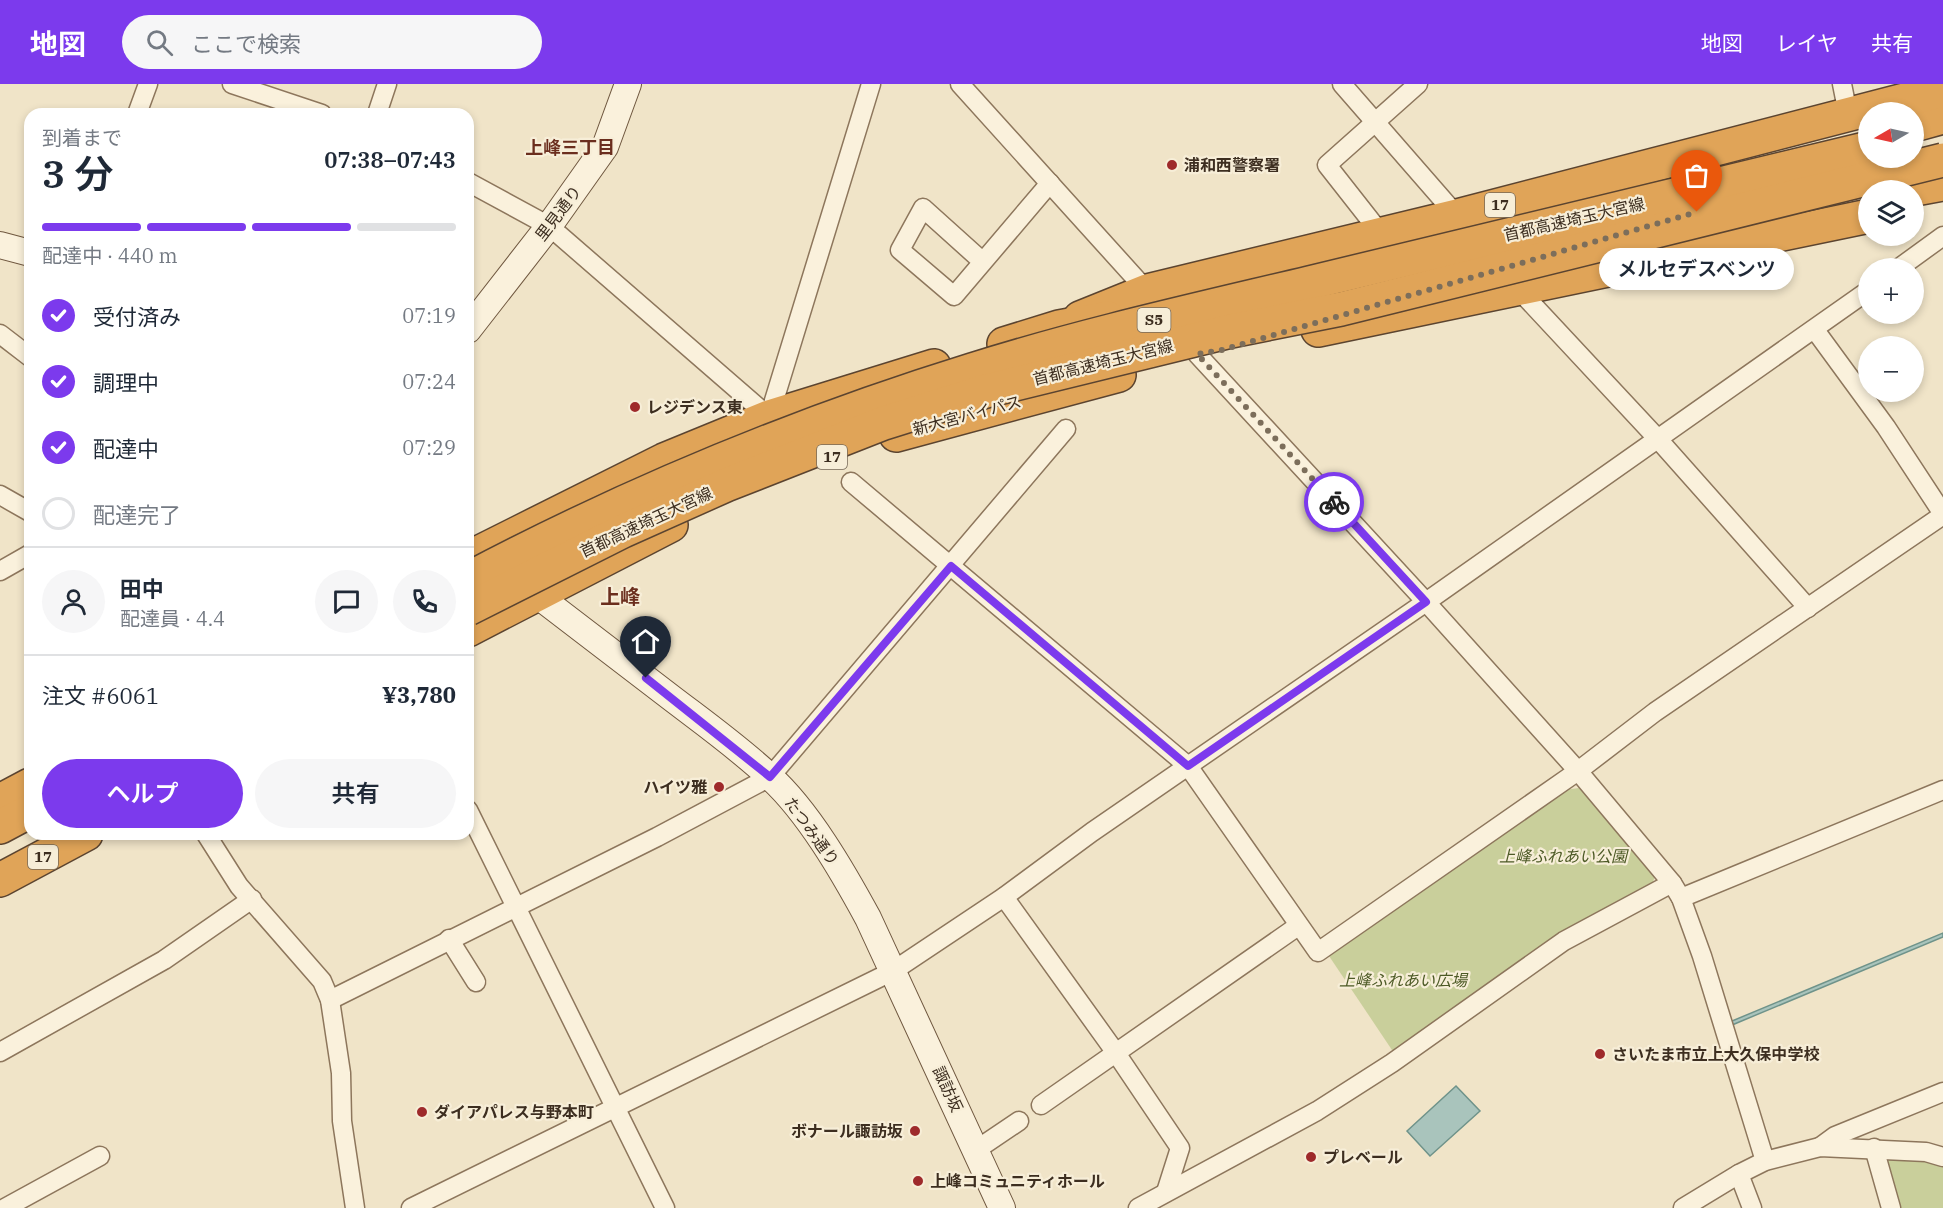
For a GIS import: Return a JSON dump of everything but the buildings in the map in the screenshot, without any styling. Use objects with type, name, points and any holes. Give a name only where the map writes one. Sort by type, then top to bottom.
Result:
[{"type":"highway","name":"17","points":[[474,556],[664,460],[769,417],[1059,327],[1382,235],[1457,216],[1845,99],[1943,90]]},
{"type":"highway","points":[[1924,122],[1943,117]]},
{"type":"highway","points":[[1924,135],[1943,130]]},
{"type":"highway","points":[[1924,141],[1943,136]]},
{"type":"highway","points":[[1831,158],[1858,146]]},
{"type":"highway","name":"新大宮バイパス","points":[[1924,154],[1943,149]]},
{"type":"highway","name":"首都高速埼玉大宮線","points":[[474,557],[601,513],[713,463],[867,405],[974,369],[1137,324],[1858,151]]},
{"type":"highway","name":"17","points":[[1161,298],[1693,196],[1858,157]]},
{"type":"highway","name":"首都高速埼玉大宮線","points":[[474,606],[623,531],[726,485],[884,423],[997,388],[1231,331],[1341,309],[1943,160]]},
{"type":"highway","name":"新大宮バイパス","points":[[474,627],[735,492],[900,434],[1210,352],[1697,212],[1869,168]]},
{"type":"highway","points":[[1924,187],[1943,184]]},
{"type":"highway","points":[[1341,309],[1474,288],[1858,201]]},
{"type":"highway","points":[[1924,205],[1943,201]]},
{"type":"highway","name":"17","points":[[1210,352],[1858,218]]},
{"type":"highway","points":[[0,801],[24,788]]},
{"type":"highway","points":[[0,827],[24,814]]},
{"type":"highway","points":[[0,855],[29,840]]},
{"type":"highway","name":"17","points":[[0,880],[75,840]]},
{"type":"main road","name":"里見通り","points":[[474,322],[549,226],[606,147],[628,84]]},
{"type":"main road","points":[[0,245],[24,251]]},
{"type":"main road","name":"たつみ通り","points":[[474,560],[536,594],[699,719],[770,777],[819,837],[847,880],[893,971]]},
{"type":"main road","name":"諏訪坂","points":[[893,971],[1002,1208]]},
{"type":"street","points":[[139,108],[148,84]]},
{"type":"street","points":[[232,84],[304,108]]},
{"type":"street","points":[[379,108],[387,84]]},
{"type":"street","points":[[474,185],[549,226],[769,417],[871,84]]},
{"type":"street","points":[[960,84],[1050,183],[1161,298]]},
{"type":"street","points":[[1342,84],[1457,216]]},
{"type":"street","points":[[1382,235],[1327,165],[1418,84]]},
{"type":"street","points":[[983,262],[923,208],[900,250],[954,296],[983,262],[1050,183]]},
{"type":"street","points":[[1913,258],[1943,236]]},
{"type":"street","points":[[1518,289],[1657,438],[1808,608]]},
{"type":"street","points":[[411,1208],[893,971],[1004,897],[1092,832],[1426,602],[1858,298]]},
{"type":"street","points":[[851,482],[1188,766],[1318,952],[1578,771],[1655,712],[1943,515],[1886,427],[1815,330]]},
{"type":"street","points":[[0,334],[24,352]]},
{"type":"street","points":[[1210,352],[1426,602],[1578,771],[1677,890],[1702,956],[1765,1161]]},
{"type":"street","points":[[330,1000],[657,837],[770,777],[1066,429]]},
{"type":"street","points":[[0,495],[24,509]]},
{"type":"street","points":[[0,571],[24,557]]},
{"type":"street","points":[[1138,1208],[1317,1111],[1392,1063],[1564,941],[1677,890],[1943,790]]},
{"type":"street","points":[[474,822],[665,1208]]},
{"type":"street","points":[[210,840],[239,886],[322,981],[330,1000],[341,1073],[342,1121],[355,1208]]},
{"type":"street","points":[[1004,897],[1116,1053],[1180,1148],[1166,1192]]},
{"type":"street","points":[[0,1052],[164,960],[252,899]]},
{"type":"street","points":[[1041,1105],[1298,926]]},
{"type":"street","points":[[449,939],[476,982]]},
{"type":"street","points":[[1820,1147],[1835,1136],[1943,1092]]},
{"type":"street","points":[[976,1150],[1018,1120]]},
{"type":"street","points":[[1683,1208],[1765,1161],[1820,1147],[1926,1152],[1943,1157]]},
{"type":"street","points":[[1874,1148],[1891,1208]]},
{"type":"street","points":[[5,1208],[100,1156]]},
{"type":"street","points":[[1739,1174],[1752,1208]]},
{"type":"green space","points":[[1579,788],[1655,875],[1652,886],[1394,1053],[1327,953],[1556,791]]},
{"type":"green space","points":[[1890,1159],[1924,1161],[1943,1166],[1943,1208],[1898,1208],[1885,1163]]},
{"type":"water","points":[[1943,933],[1943,937],[1732,1025],[1732,1021]]},
{"type":"water","points":[[1456,1086],[1480,1111],[1430,1156],[1407,1131]]},
{"type":"way so far","points":[[1334,502],[1197,354],[1222,350],[1697,212]]},
{"type":"place","name":"浦和西警察署","points":[[1172,165]]},
{"type":"place","name":"メルセデスベンツ","points":[[1697,212]]},
{"type":"place","name":"レジデンス東","points":[[635,407]]},
{"type":"place","name":"ハイツ雅","points":[[719,787]]},
{"type":"place","name":"さいたま市立上大久保中学校","points":[[1600,1054]]},
{"type":"place","name":"ダイアパレス与野本町","points":[[422,1112]]},
{"type":"place","name":"ボナール諏訪坂","points":[[915,1131]]},
{"type":"place","name":"プレベール","points":[[1311,1157]]},
{"type":"place","name":"上峰コミュニティホール","points":[[918,1181]]},
{"type":"district","name":"上峰三丁目","points":[[570,148]]},
{"type":"district","name":"上峰","points":[[620,597]]},
{"type":"route","points":[[646,678],[770,777],[951,566],[1188,766],[1426,602],[1334,502]]},
{"type":"park label","name":"上峰ふれあい公園","points":[[1563,856]]},
{"type":"park label","name":"上峰ふれあい広場","points":[[1403,980]]}]
